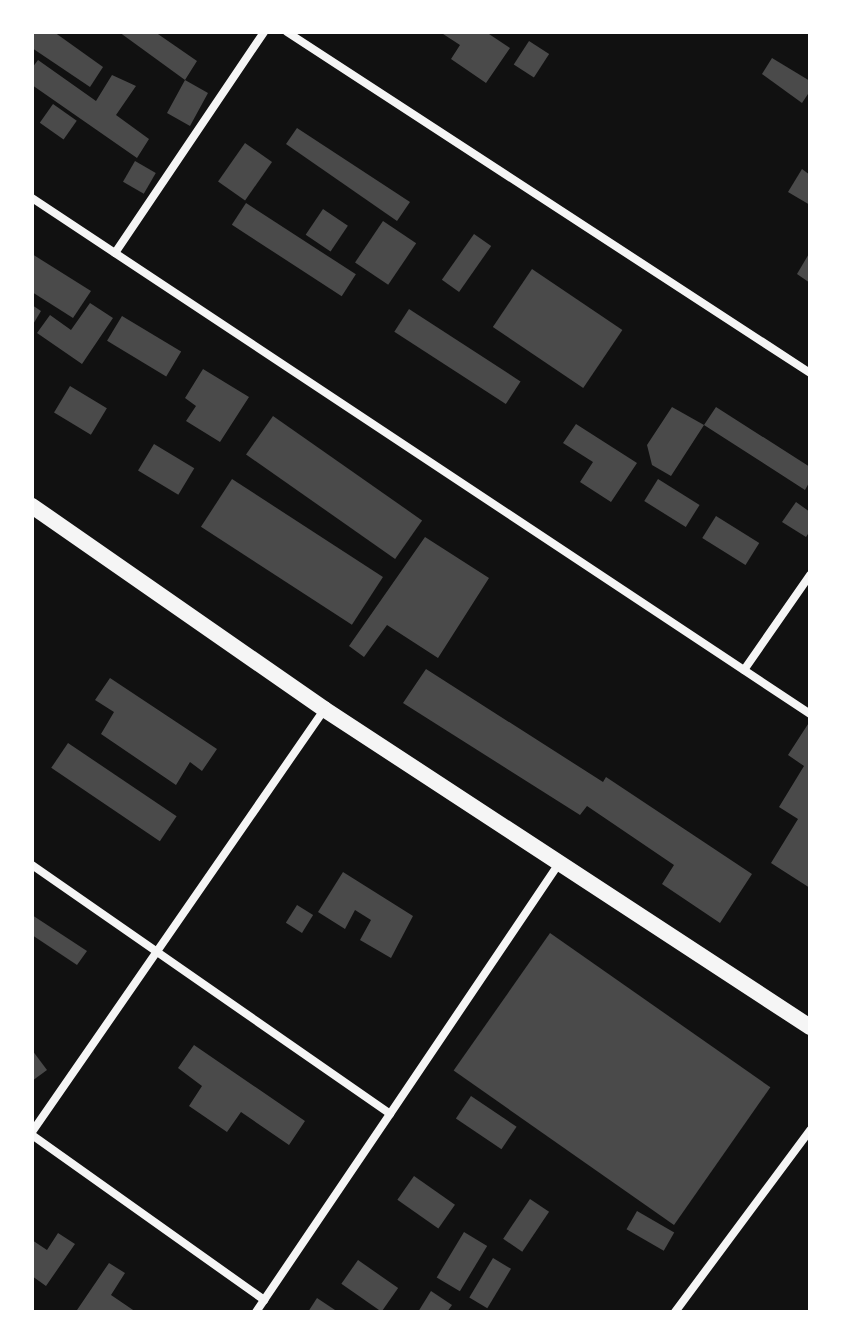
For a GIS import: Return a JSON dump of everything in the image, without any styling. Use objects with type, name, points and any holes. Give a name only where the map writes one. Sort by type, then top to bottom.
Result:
[{"type":"main road","points":[[32,506],[324,709],[558,865],[810,1027]]},
{"type":"street","points":[[115,253],[264,32]]},
{"type":"street","points":[[287,32],[810,373]]},
{"type":"street","points":[[32,198],[810,714]]},
{"type":"street","points":[[744,670],[810,575]]},
{"type":"street","points":[[264,1300],[32,1134],[324,709]]},
{"type":"street","points":[[32,865],[390,1114]]},
{"type":"street","points":[[256,1312],[558,865]]},
{"type":"street","points":[[675,1312],[810,1130]]},
{"type":"building","points":[[32,32],[54,32],[103,67],[90,87],[32,48]]},
{"type":"building","points":[[119,32],[155,32],[197,61],[185,80]]},
{"type":"building","points":[[440,32],[486,32],[510,48],[486,83],[451,59],[460,45]]},
{"type":"building","points":[[529,41],[549,54],[534,78],[514,64]]},
{"type":"building","points":[[772,58],[810,81],[810,91],[802,103],[762,74]]},
{"type":"building","points":[[38,60],[96,101],[112,75],[136,86],[116,115],[149,139],[137,158],[32,85],[32,68]]},
{"type":"building","points":[[185,80],[208,93],[190,126],[167,113]]},
{"type":"building","points":[[53,104],[77,121],[64,139],[40,123]]},
{"type":"building","points":[[297,128],[410,202],[397,221],[286,144]]},
{"type":"building","points":[[245,143],[272,162],[245,200],[218,182]]},
{"type":"building","points":[[135,161],[156,173],[144,194],[123,182]]},
{"type":"building","points":[[802,169],[810,175],[810,205],[788,192]]},
{"type":"building","points":[[246,203],[356,274],[342,296],[232,225]]},
{"type":"building","points":[[323,209],[348,226],[331,251],[306,235]]},
{"type":"building","points":[[383,221],[416,243],[388,285],[355,262]]},
{"type":"building","points":[[474,234],[491,246],[459,292],[442,280]]},
{"type":"building","points":[[810,252],[810,283],[797,274]]},
{"type":"building","points":[[32,254],[91,291],[73,318],[32,292]]},
{"type":"building","points":[[532,269],[622,330],[583,388],[493,327]]},
{"type":"building","points":[[90,303],[113,318],[82,364],[37,333],[50,315],[71,330]]},
{"type":"building","points":[[32,305],[41,311],[32,326]]},
{"type":"building","points":[[409,309],[521,381],[506,404],[394,332]]},
{"type":"building","points":[[122,316],[181,352],[166,376],[107,341]]},
{"type":"building","points":[[203,369],[249,397],[220,442],[186,421],[196,406],[185,398]]},
{"type":"building","points":[[70,386],[107,408],[91,435],[54,413]]},
{"type":"building","points":[[672,407],[704,425],[671,476],[652,465],[647,445]]},
{"type":"building","points":[[716,407],[810,467],[810,481],[805,490],[704,425]]},
{"type":"building","points":[[273,416],[422,520],[395,559],[246,455]]},
{"type":"building","points":[[576,424],[637,463],[611,502],[580,482],[593,462],[563,443]]},
{"type":"building","points":[[154,444],[194,468],[178,495],[138,471]]},
{"type":"building","points":[[232,479],[383,577],[352,625],[201,527]]},
{"type":"building","points":[[658,479],[700,505],[686,527],[644,501]]},
{"type":"building","points":[[796,502],[810,512],[810,531],[806,537],[782,522]]},
{"type":"building","points":[[716,516],[759,543],[745,565],[702,538]]},
{"type":"building","points":[[425,537],[489,578],[438,658],[387,625],[364,657],[349,646]]},
{"type":"building","points":[[426,669],[603,782],[606,777],[752,874],[720,923],[662,884],[674,865],[587,806],[580,815],[403,703]]},
{"type":"building","points":[[110,678],[217,749],[202,771],[190,762],[176,785],[101,734],[114,712],[95,700]]},
{"type":"building","points":[[810,721],[810,888],[771,863],[798,819],[779,807],[804,766],[788,755]]},
{"type":"building","points":[[68,743],[177,816],[160,841],[51,768]]},
{"type":"building","points":[[343,872],[413,916],[391,958],[360,940],[371,920],[355,910],[345,929],[318,912]]},
{"type":"building","points":[[297,905],[313,915],[302,933],[286,923]]},
{"type":"building","points":[[32,915],[87,951],[77,965],[32,935]]},
{"type":"building","points":[[550,933],[770,1087],[674,1225],[454,1071]]},
{"type":"building","points":[[194,1045],[305,1121],[289,1145],[241,1112],[227,1132],[189,1106],[202,1086],[178,1068]]},
{"type":"building","points":[[32,1050],[47,1070],[32,1081]]},
{"type":"building","points":[[471,1096],[517,1127],[501,1149],[456,1118]]},
{"type":"building","points":[[414,1176],[455,1205],[438,1228],[397,1200]]},
{"type":"building","points":[[530,1199],[549,1212],[522,1252],[503,1239]]},
{"type":"building","points":[[637,1211],[674,1232],[664,1251],[626,1229]]},
{"type":"building","points":[[464,1232],[487,1246],[460,1291],[437,1277]]},
{"type":"building","points":[[58,1233],[75,1244],[46,1286],[32,1276],[32,1240],[47,1250]]},
{"type":"building","points":[[493,1258],[511,1269],[487,1308],[469,1297]]},
{"type":"building","points":[[358,1260],[398,1288],[382,1312],[341,1284]]},
{"type":"building","points":[[109,1263],[125,1273],[111,1295],[136,1312],[79,1312],[77,1310]]},
{"type":"building","points":[[431,1291],[452,1305],[447,1312],[418,1312]]},
{"type":"building","points":[[317,1298],[338,1312],[308,1312]]}]
